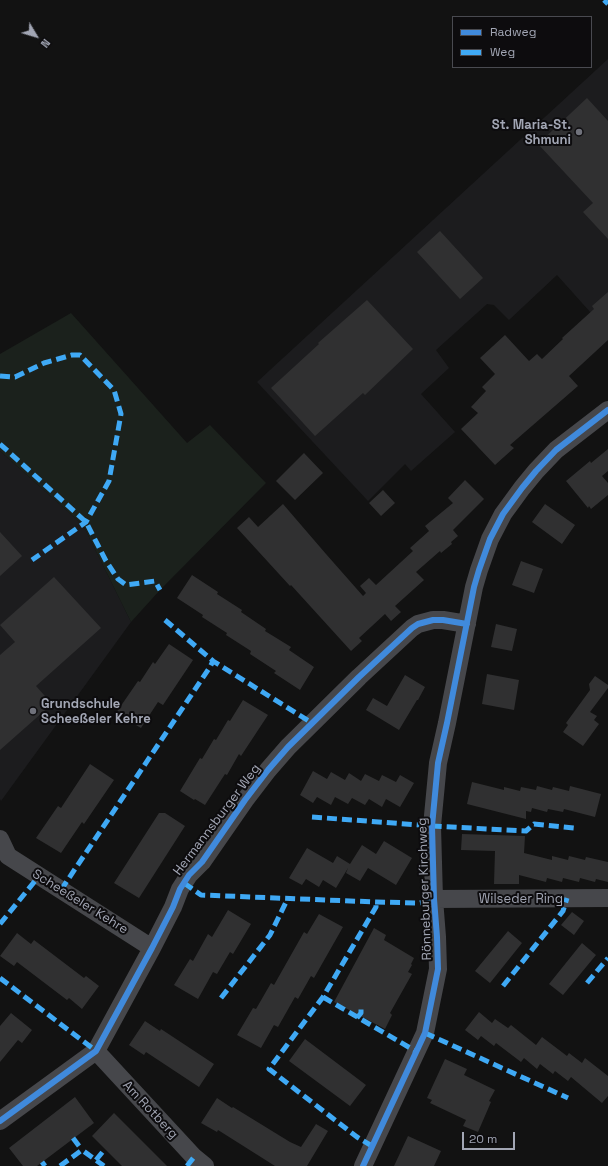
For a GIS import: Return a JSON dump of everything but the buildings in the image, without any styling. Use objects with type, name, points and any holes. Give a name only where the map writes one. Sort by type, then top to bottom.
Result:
[{"type":"street","name":"Rönneburger Kirchweg","points":[[363,1166],[425,1033],[438,969],[432,826],[438,763],[474,587],[487,546],[509,504],[536,471],[556,450],[608,410]]},
{"type":"street","name":"Hermannsburger Weg","points":[[0,1120],[96,1051],[173,908],[180,889],[189,875],[202,862],[244,800],[268,770],[312,723],[384,653],[418,624],[433,620],[443,620],[467,624]]},
{"type":"street","name":"Scheeßeler Kehre","points":[[0,839],[4,858],[152,948]]},
{"type":"street","name":"Wilseder Ring","points":[[434,899],[608,898]]},
{"type":"street","name":"Am Rotberg","points":[[96,1051],[194,1157],[205,1166]]},
{"type":"shaded area","points":[[608,59],[608,332],[557,275],[509,320],[494,305],[487,304],[436,350],[449,368],[421,394],[455,432],[411,471],[405,464],[368,501],[257,382]]},
{"type":"shaded area","points":[[71,313],[187,443],[210,425],[266,483],[160,590],[131,622],[83,525],[0,451],[0,354]]},
{"type":"shaded area","name":"Grundschule Scheeßeler Kehre","points":[[0,451],[83,525],[131,622],[1,801],[0,799]]},
{"type":"marked path","points":[[604,0],[608,4]]},
{"type":"marked path","points":[[0,376],[15,377],[44,363],[72,355],[80,355],[114,390],[121,414],[109,481],[86,522],[32,560]]},
{"type":"marked path","points":[[0,444],[86,522],[106,561],[118,579],[126,585],[155,581],[160,590]]},
{"type":"marked path","points":[[165,620],[213,661],[312,723]]},
{"type":"marked path","points":[[61,890],[213,661]]},
{"type":"marked path","points":[[312,817],[526,831],[534,824],[574,828]]},
{"type":"marked path","points":[[0,924],[39,876]]},
{"type":"marked path","points":[[184,883],[201,895],[420,903],[434,899]]},
{"type":"marked path","points":[[221,998],[270,935],[288,898]]},
{"type":"marked path","points":[[503,986],[563,911],[567,898]]},
{"type":"marked path","points":[[372,1146],[357,1137],[269,1069],[323,997],[376,907],[376,902]]},
{"type":"marked path","points":[[587,983],[608,958]]},
{"type":"marked path","points":[[0,978],[96,1051]]},
{"type":"marked path","points":[[323,997],[417,1052]]},
{"type":"marked path","points":[[357,1018],[361,1013],[361,1005]]},
{"type":"marked path","points":[[425,1033],[568,1098]]},
{"type":"marked path","points":[[73,1138],[82,1150]]},
{"type":"marked path","points":[[96,1160],[105,1149]]},
{"type":"marked path","points":[[60,1166],[82,1150],[104,1166]]},
{"type":"marked path","points":[[187,1166],[194,1157]]},
{"type":"marked path","points":[[42,1162],[45,1166]]},
{"type":"cycle path","points":[[363,1166],[425,1033],[438,969],[432,826],[438,763],[474,587],[479,570],[490,539],[503,514],[522,488],[556,450],[608,410]]},
{"type":"cycle path","points":[[0,1121],[96,1051],[152,948],[173,907],[180,889],[189,875],[202,862],[245,800],[288,747],[359,677],[412,628],[418,624],[433,620],[467,624]]},
{"type":"place","name":"St. Maria-St. Shmuni","points":[[579,132]]},
{"type":"place","name":"Grundschule Scheeßeler Kehre","points":[[33,711]]}]
